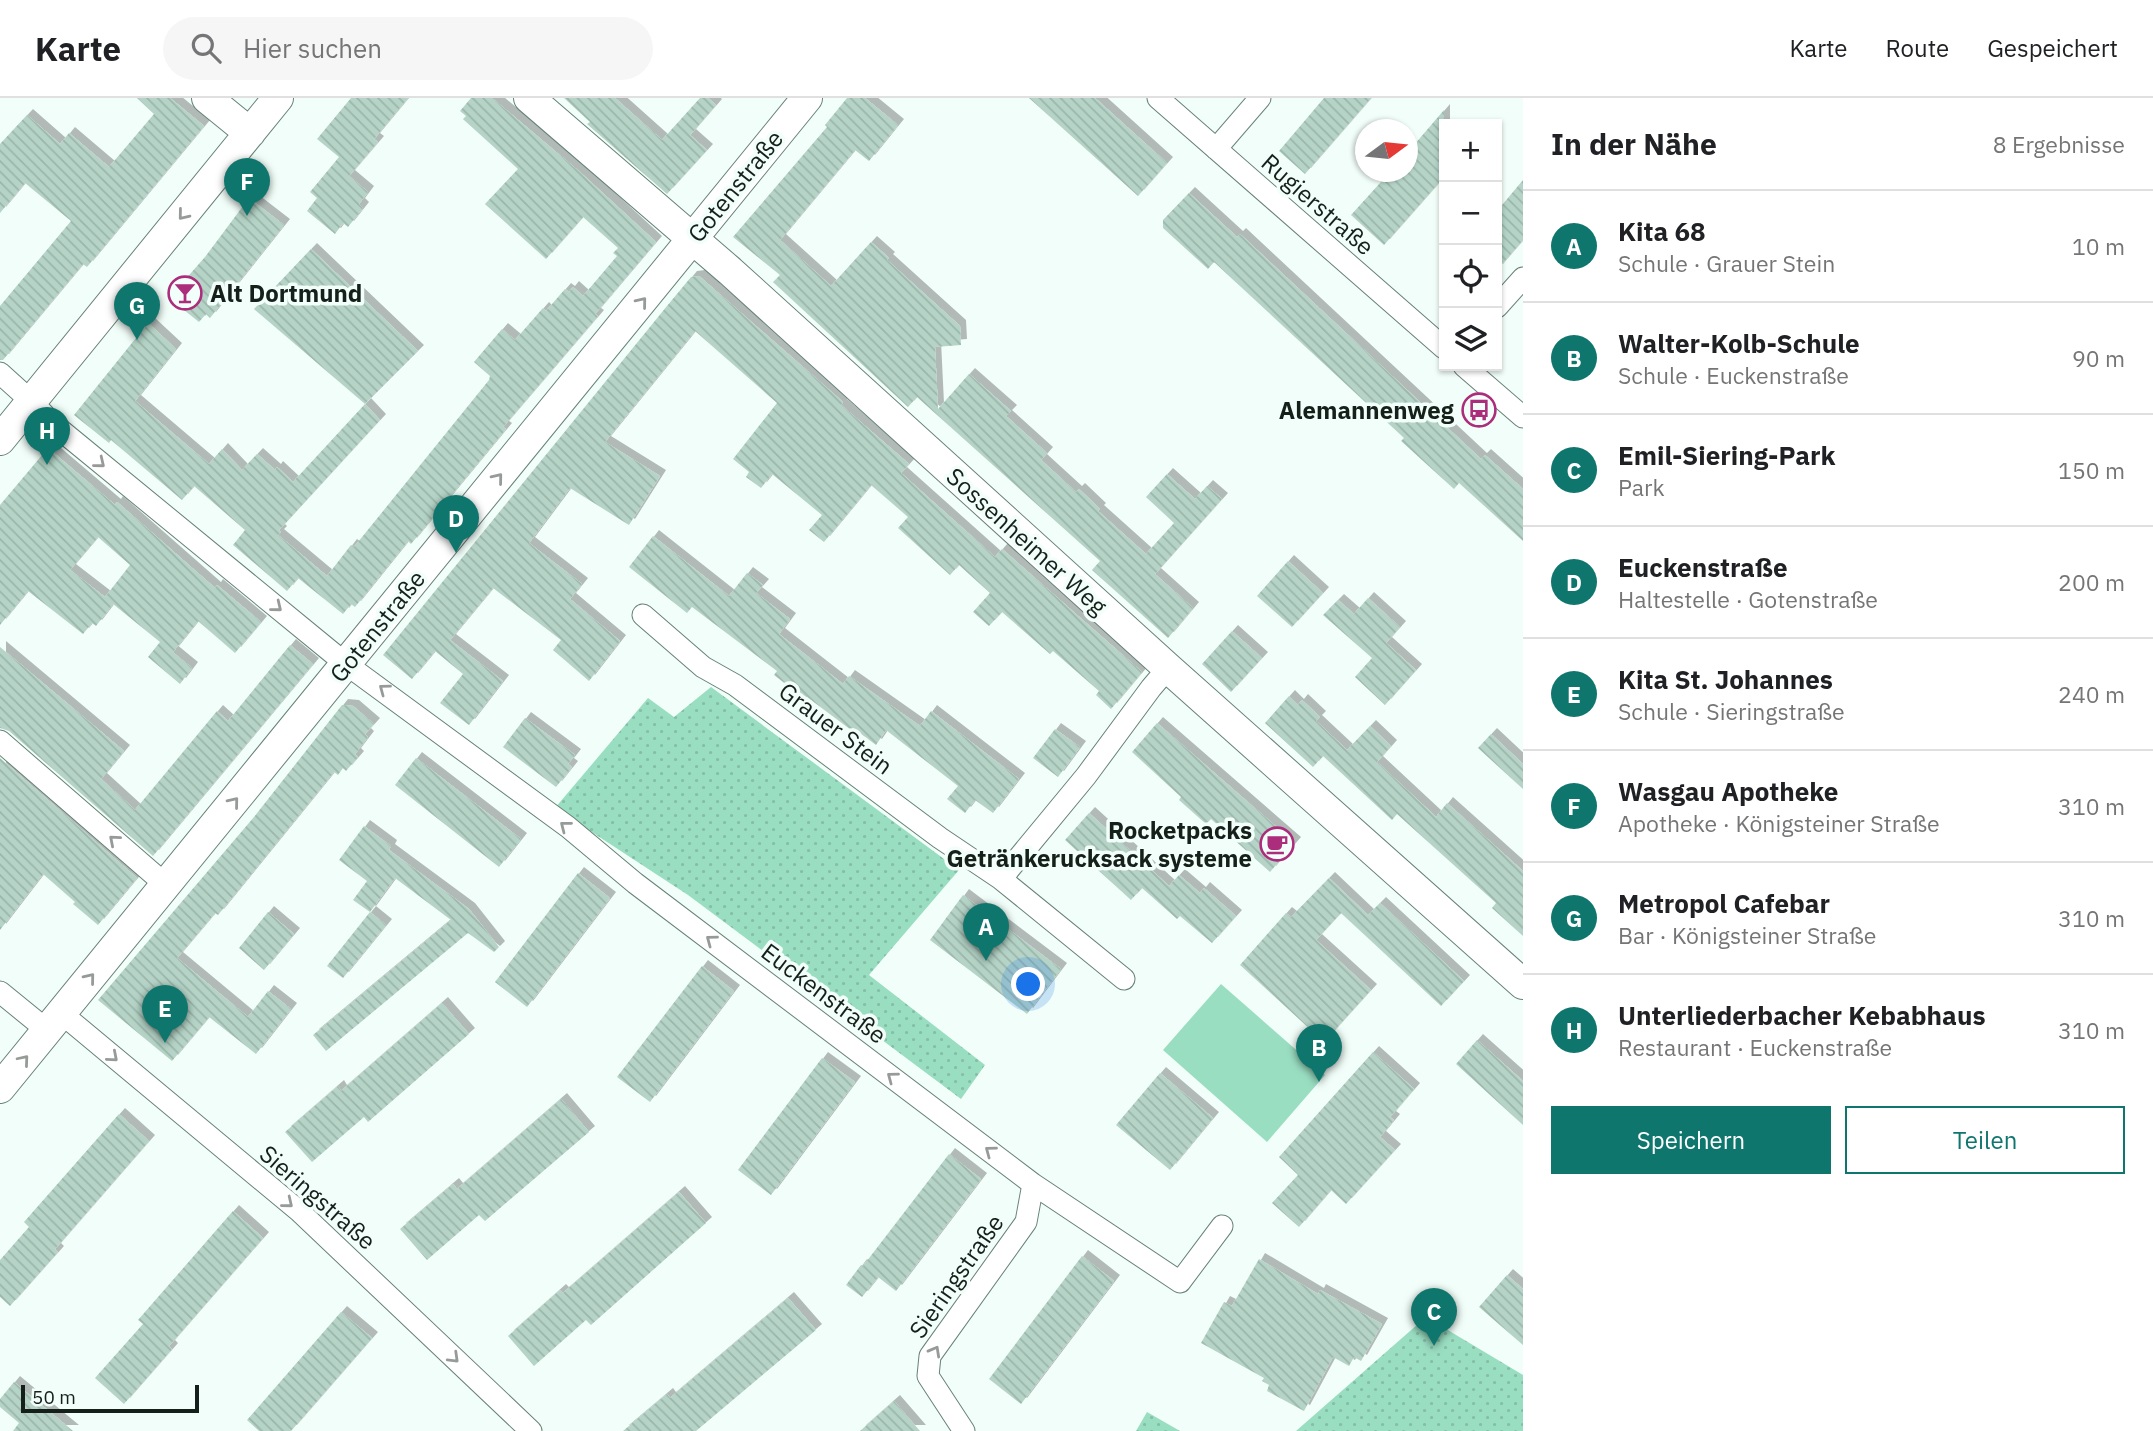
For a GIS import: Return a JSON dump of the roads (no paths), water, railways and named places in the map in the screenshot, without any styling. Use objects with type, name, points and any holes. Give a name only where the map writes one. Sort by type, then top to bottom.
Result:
[{"type":"main road","points":[[207,98],[250,133]]},
{"type":"main road","points":[[0,440],[278,98]]},
{"type":"main road","name":"Sossenheimer Weg","points":[[529,98],[693,239],[1523,985]]},
{"type":"main road","name":"Gotenstraße","points":[[0,1088],[807,98]]},
{"type":"street","name":"Rugierstraße","points":[[1158,98],[1439,344]]},
{"type":"street","points":[[1216,149],[1260,98]]},
{"type":"street","points":[[1502,301],[1523,278]]},
{"type":"street","points":[[1470,371],[1523,417]]},
{"type":"street","name":"Euckenstraße","points":[[0,373],[52,423],[346,663],[557,820],[635,883],[1034,1184],[1180,1282],[1222,1226]]},
{"type":"street","name":"Grauer Stein","points":[[643,615],[703,667],[735,685],[940,838],[1000,879],[1124,979]]},
{"type":"street","points":[[1000,879],[1086,776],[1168,668]]},
{"type":"street","points":[[0,741],[166,885]]},
{"type":"street","name":"Sieringstraße","points":[[0,992],[54,1022],[299,1211],[531,1431]]},
{"type":"street","name":"Sieringstraße","points":[[964,1431],[928,1376],[930,1356],[1026,1222],[1034,1184]]},
{"type":"place","name":"Wasgau Apotheke","points":[[247,216]]},
{"type":"place","name":"Alt Dortmund","points":[[185,293]]},
{"type":"place","name":"Metropol Cafebar","points":[[137,340]]},
{"type":"place","name":"Alemannenweg","points":[[1479,410]]},
{"type":"place","name":"Unterliederbacher Kebabhaus","points":[[47,465]]},
{"type":"place","name":"Euckenstraße","points":[[456,553]]},
{"type":"place","name":"Rocketpacks Getränkerucksack systeme","points":[[1277,844]]},
{"type":"place","name":"Kita 68","points":[[986,961]]},
{"type":"place","name":"Kita St. Johannes","points":[[165,1043]]},
{"type":"place","name":"Walter-Kolb-Schule","points":[[1319,1082]]},
{"type":"place","name":"Emil-Siering-Park","points":[[1434,1346]]}]
